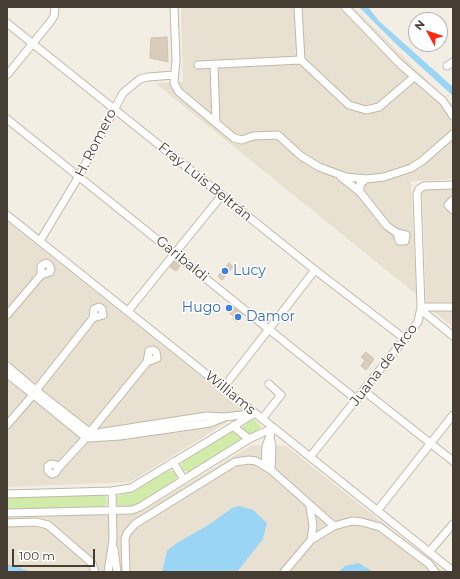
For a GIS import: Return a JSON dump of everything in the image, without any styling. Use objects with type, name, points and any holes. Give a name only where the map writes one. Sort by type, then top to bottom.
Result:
[{"type":"street","points":[[7,75],[54,16],[55,7]]},
{"type":"street","points":[[174,7],[176,59],[174,79],[179,92],[239,140],[253,136],[278,135],[309,162],[334,174],[360,192],[379,216],[397,233]]},
{"type":"street","points":[[298,7],[301,60],[345,102],[361,109],[379,107],[414,77]]},
{"type":"street","points":[[346,7],[380,45],[414,77],[443,101],[453,116]]},
{"type":"street","name":"Fray Luis Beltrán","points":[[7,23],[315,270],[405,339]]},
{"type":"street","points":[[198,65],[301,60]]},
{"type":"street","points":[[214,65],[216,122]]},
{"type":"street","name":"H. Romero","points":[[40,241],[79,176],[123,93],[140,79],[148,77],[174,79]]},
{"type":"street","name":"Garibaldi","points":[[7,119],[357,400]]},
{"type":"street","points":[[334,174],[366,179],[384,177],[411,168],[432,153],[453,134]]},
{"type":"street","points":[[360,192],[360,184],[366,179]]},
{"type":"street","name":"Juana de Arco","points":[[310,457],[418,322],[421,309],[417,194],[419,189],[424,186],[453,185]]},
{"type":"street","points":[[128,311],[222,195]]},
{"type":"street","points":[[453,200],[448,205],[453,210]]},
{"type":"street","name":"Williams","points":[[7,215],[453,572]]},
{"type":"street","points":[[224,388],[315,270]]},
{"type":"street","points":[[7,315],[40,275]]},
{"type":"street","points":[[421,309],[453,307]]},
{"type":"street","points":[[421,309],[453,336]]},
{"type":"street","points":[[7,425],[93,318]]},
{"type":"street","points":[[60,466],[88,435],[147,362]]},
{"type":"street","points":[[7,366],[34,392]]},
{"type":"street","points":[[7,374],[34,392],[88,435]]},
{"type":"street","points":[[262,419],[281,395],[269,384]]},
{"type":"street","points":[[364,391],[453,461]]},
{"type":"street","points":[[88,435],[207,416],[224,417],[255,413]]},
{"type":"street","points":[[7,494],[112,491],[131,488],[255,413]]},
{"type":"street","points":[[377,511],[453,415]]},
{"type":"street","points":[[233,426],[249,440]]},
{"type":"street","points":[[268,468],[266,446],[273,428]]},
{"type":"street","points":[[7,513],[132,510],[140,507],[249,440],[273,428]]},
{"type":"street","points":[[126,572],[125,539],[127,533],[135,524],[235,462],[249,460],[268,468],[309,506],[334,526]]},
{"type":"street","points":[[173,462],[184,480]]},
{"type":"street","points":[[108,572],[112,540],[112,491]]},
{"type":"street","points":[[309,506],[313,526],[311,540]]},
{"type":"street","points":[[284,572],[311,540],[334,526],[352,521],[362,522],[380,528],[429,564],[435,572]]},
{"type":"street","points":[[7,523],[36,522],[48,525],[92,563],[95,572]]},
{"type":"street","points":[[429,552],[453,524]]},
{"type":"street","points":[[112,540],[117,572]]},
{"type":"shaded area","points":[[181,7],[353,7],[453,106],[453,179],[411,181],[416,294],[155,83],[183,82]]},
{"type":"shaded area","points":[[453,189],[453,327],[433,311],[432,304],[426,303],[422,193],[424,190]]},
{"type":"shaded area","points":[[7,221],[245,411],[130,482],[7,487]]},
{"type":"shaded area","points":[[252,445],[286,446],[445,572],[7,572],[7,518],[139,513]]},
{"type":"green space","points":[[253,419],[262,427],[250,435],[241,428]]},
{"type":"green space","points":[[232,431],[242,437],[241,441],[190,473],[182,470],[181,466],[183,461]]},
{"type":"green space","points":[[169,470],[173,471],[177,475],[175,481],[136,506],[119,507],[116,503],[117,496],[134,491]]},
{"type":"green space","points":[[100,494],[105,496],[107,500],[107,504],[102,508],[7,509],[7,498]]},
{"type":"water","points":[[359,7],[368,7],[379,21],[408,47],[408,52],[414,52],[453,87],[453,96],[396,44]]},
{"type":"water","points":[[239,506],[253,510],[267,523],[263,539],[237,572],[162,572],[167,551],[177,543],[210,524],[232,508]]},
{"type":"water","points":[[359,563],[373,572],[338,572],[345,566]]},
{"type":"water","points":[[7,564],[21,568],[31,572],[7,572]]},
{"type":"building","points":[[167,37],[168,62],[150,58],[151,38]]},
{"type":"building","points":[[175,261],[181,265],[176,271],[170,267]]},
{"type":"building","name":"Lucy","points":[[229,263],[233,267],[222,280],[218,276]]},
{"type":"building","points":[[229,304],[243,315],[237,322],[225,309]]},
{"type":"building","points":[[366,352],[374,359],[366,370],[361,366],[365,360],[361,357]]},
{"type":"place","name":"Lucy","points":[[225,271]]},
{"type":"place","name":"Hugo","points":[[229,308]]},
{"type":"place","name":"Damor","points":[[238,317]]}]
